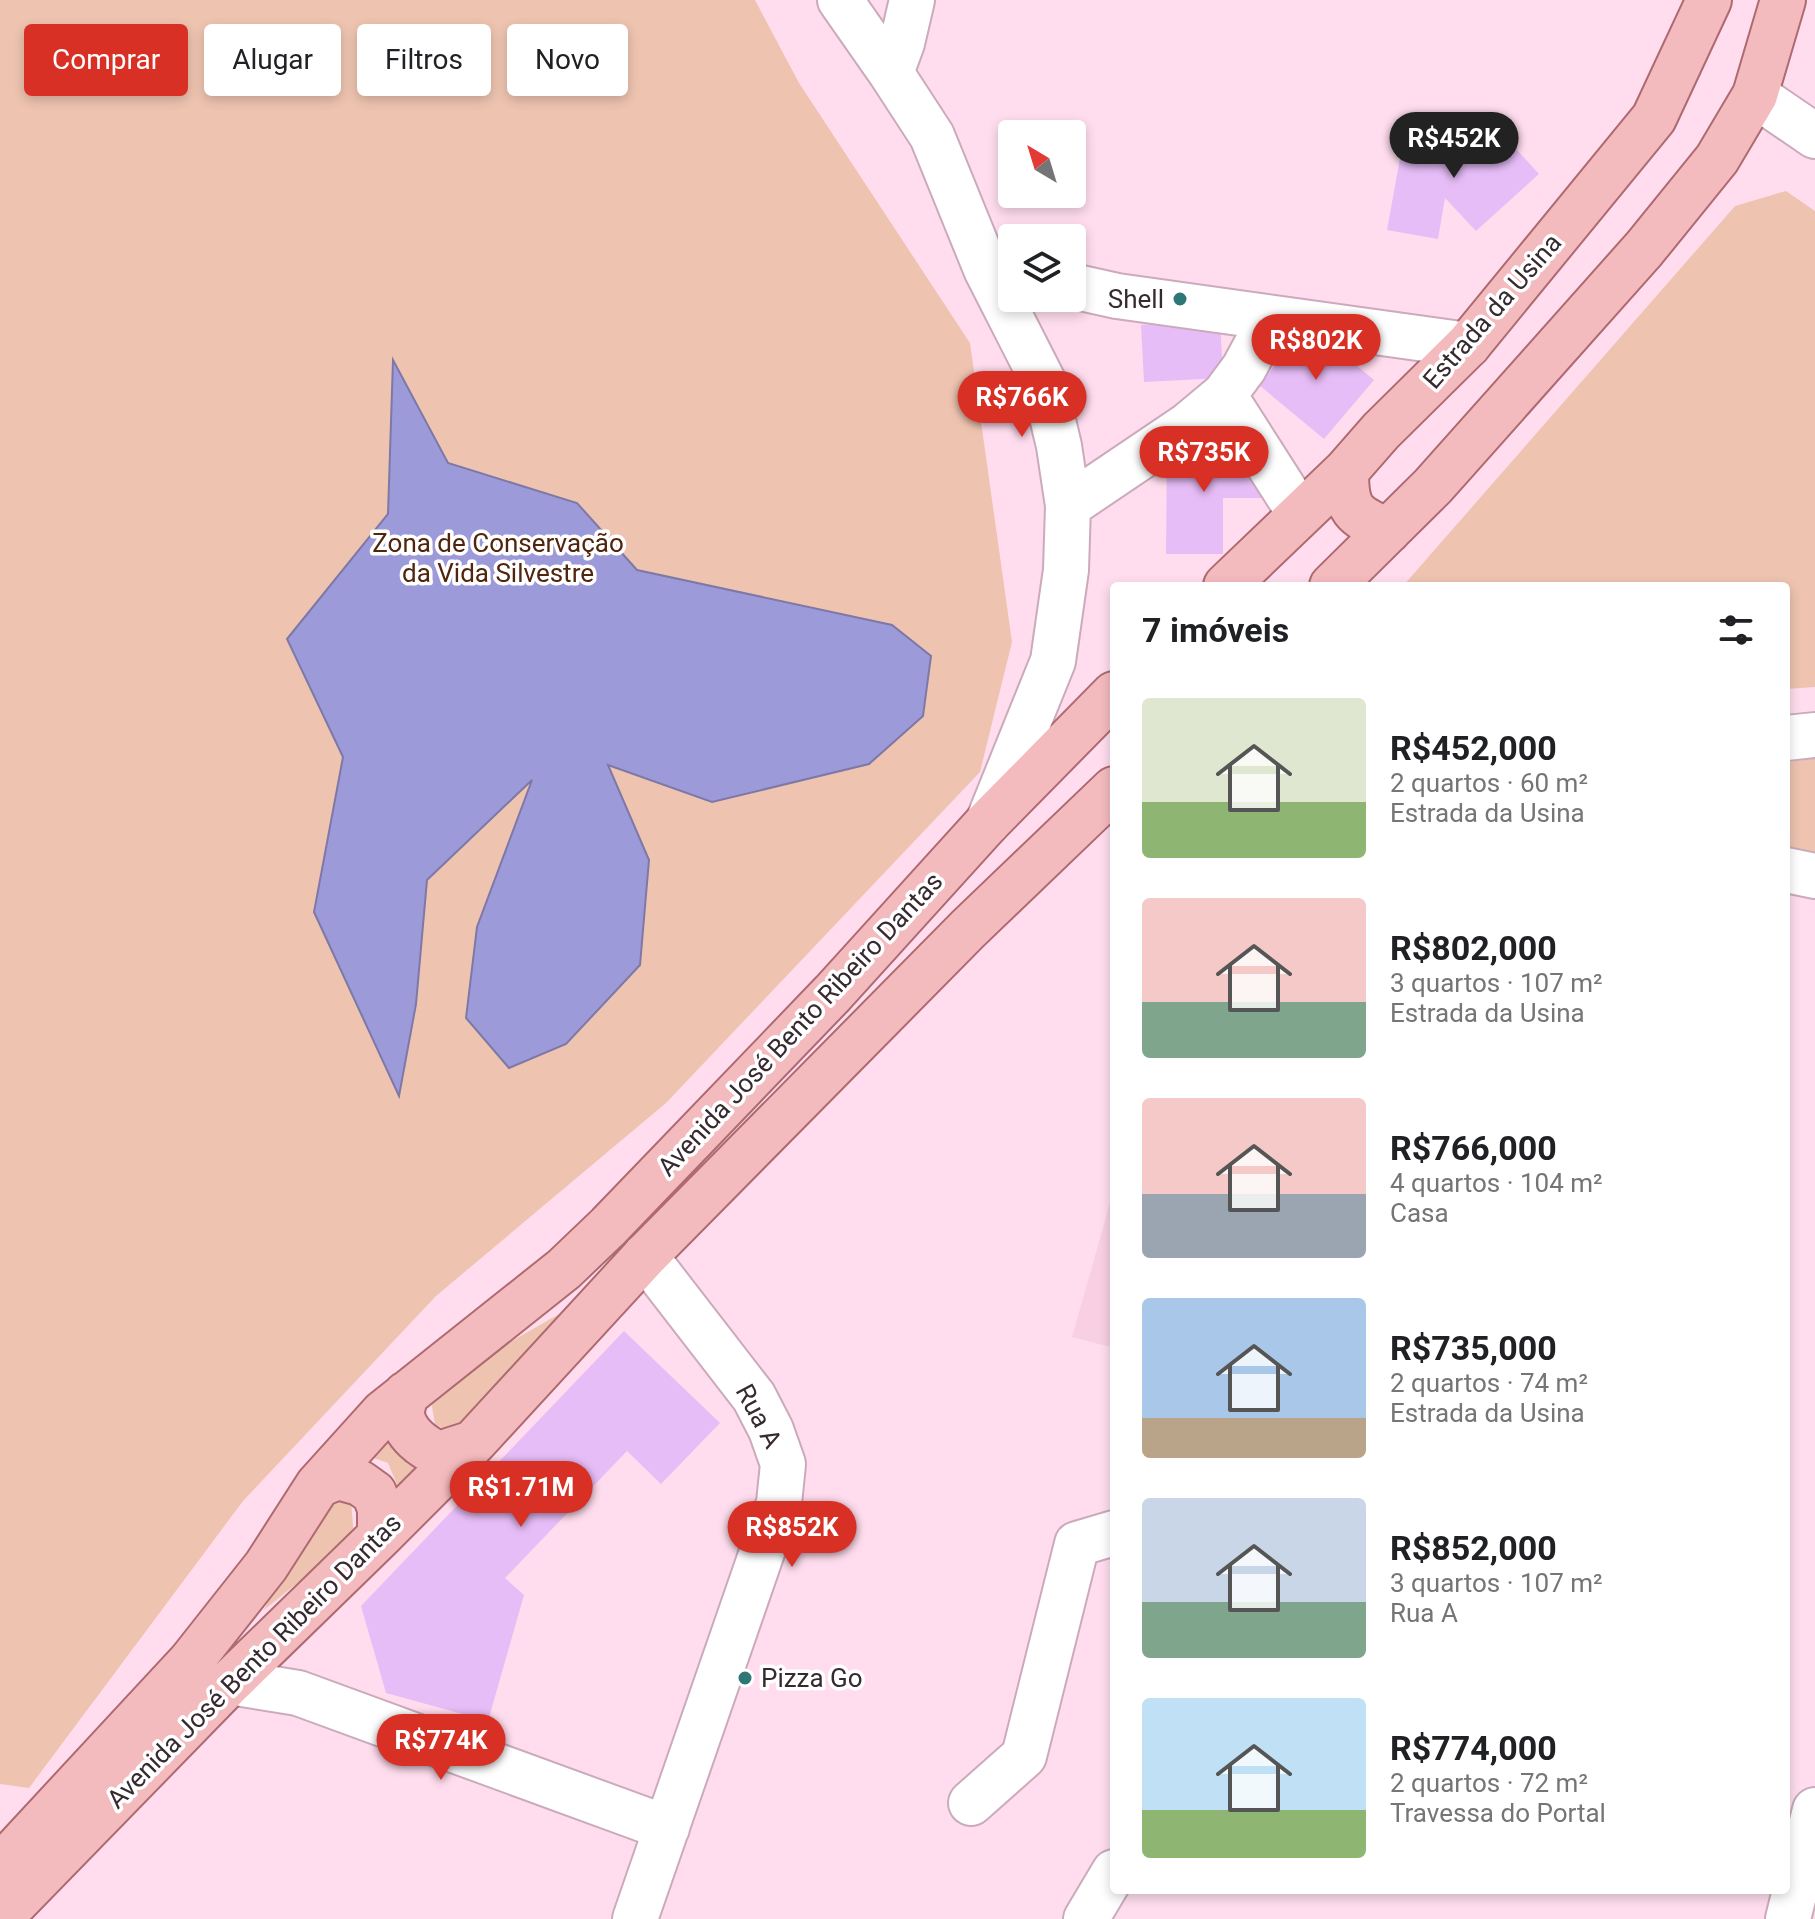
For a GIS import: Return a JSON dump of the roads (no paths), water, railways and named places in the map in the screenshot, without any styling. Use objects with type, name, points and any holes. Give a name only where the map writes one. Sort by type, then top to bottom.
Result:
[{"type":"main road","name":"Estrada da Usina","points":[[1230,582],[1346,471],[1381,431],[1468,345],[1654,118],[1709,0]]},
{"type":"main road","points":[[1336,582],[1433,486],[1644,249],[1717,159],[1755,95],[1783,0]]},
{"type":"main road","points":[[1346,471],[1346,495],[1351,507],[1363,519],[1388,531]]},
{"type":"main road","points":[[988,822],[1110,698]]},
{"type":"main road","name":"Avenida José Bento Ribeiro Dantas","points":[[0,1918],[230,1682],[473,1443],[645,1256],[968,929],[1110,793]]},
{"type":"main road","name":"Avenida José Bento Ribeiro Dantas","points":[[0,1867],[191,1661],[266,1566],[318,1485],[383,1413],[564,1269],[609,1226],[833,993],[988,822]]},
{"type":"main road","points":[[406,1394],[402,1415],[411,1434],[424,1448],[439,1454],[473,1443]]},
{"type":"main road","points":[[318,1485],[338,1477],[360,1483],[374,1493],[380,1508],[380,1536]]},
{"type":"street","name":"Avenida José Bento Ribeiro Dantas","points":[[840,0],[932,136],[998,270]]},
{"type":"street","points":[[891,73],[912,0]]},
{"type":"street","points":[[1755,95],[1815,136]]},
{"type":"street","points":[[1086,289],[1468,345]]},
{"type":"street","name":"Avenida José Bento Ribeiro Dantas","points":[[988,822],[1053,661],[1066,570],[1068,506],[1059,446],[1044,383],[1015,312]]},
{"type":"street","points":[[1068,506],[1188,425],[1224,395],[1244,368],[1271,318]]},
{"type":"street","points":[[1224,395],[1300,514]]},
{"type":"street","points":[[1790,738],[1815,735]]},
{"type":"street","points":[[1790,871],[1815,876]]},
{"type":"street","name":"Rua A","points":[[635,1919],[779,1503],[783,1464],[771,1430],[754,1397],[645,1256]]},
{"type":"street","points":[[971,1803],[1024,1756],[1077,1544],[1110,1534]]},
{"type":"street","points":[[230,1682],[298,1693],[667,1828]]},
{"type":"street","points":[[1788,1919],[1794,1867],[1815,1810]]},
{"type":"street","points":[[1086,1919],[1110,1879]]},
{"type":"place","name":"Shell","points":[[1180,299]]},
{"type":"place","name":"Pizza Go","points":[[745,1678]]},
{"type":"park label","name":"Zona de Conservação da Vida Silvestre","points":[[498,558]]}]
